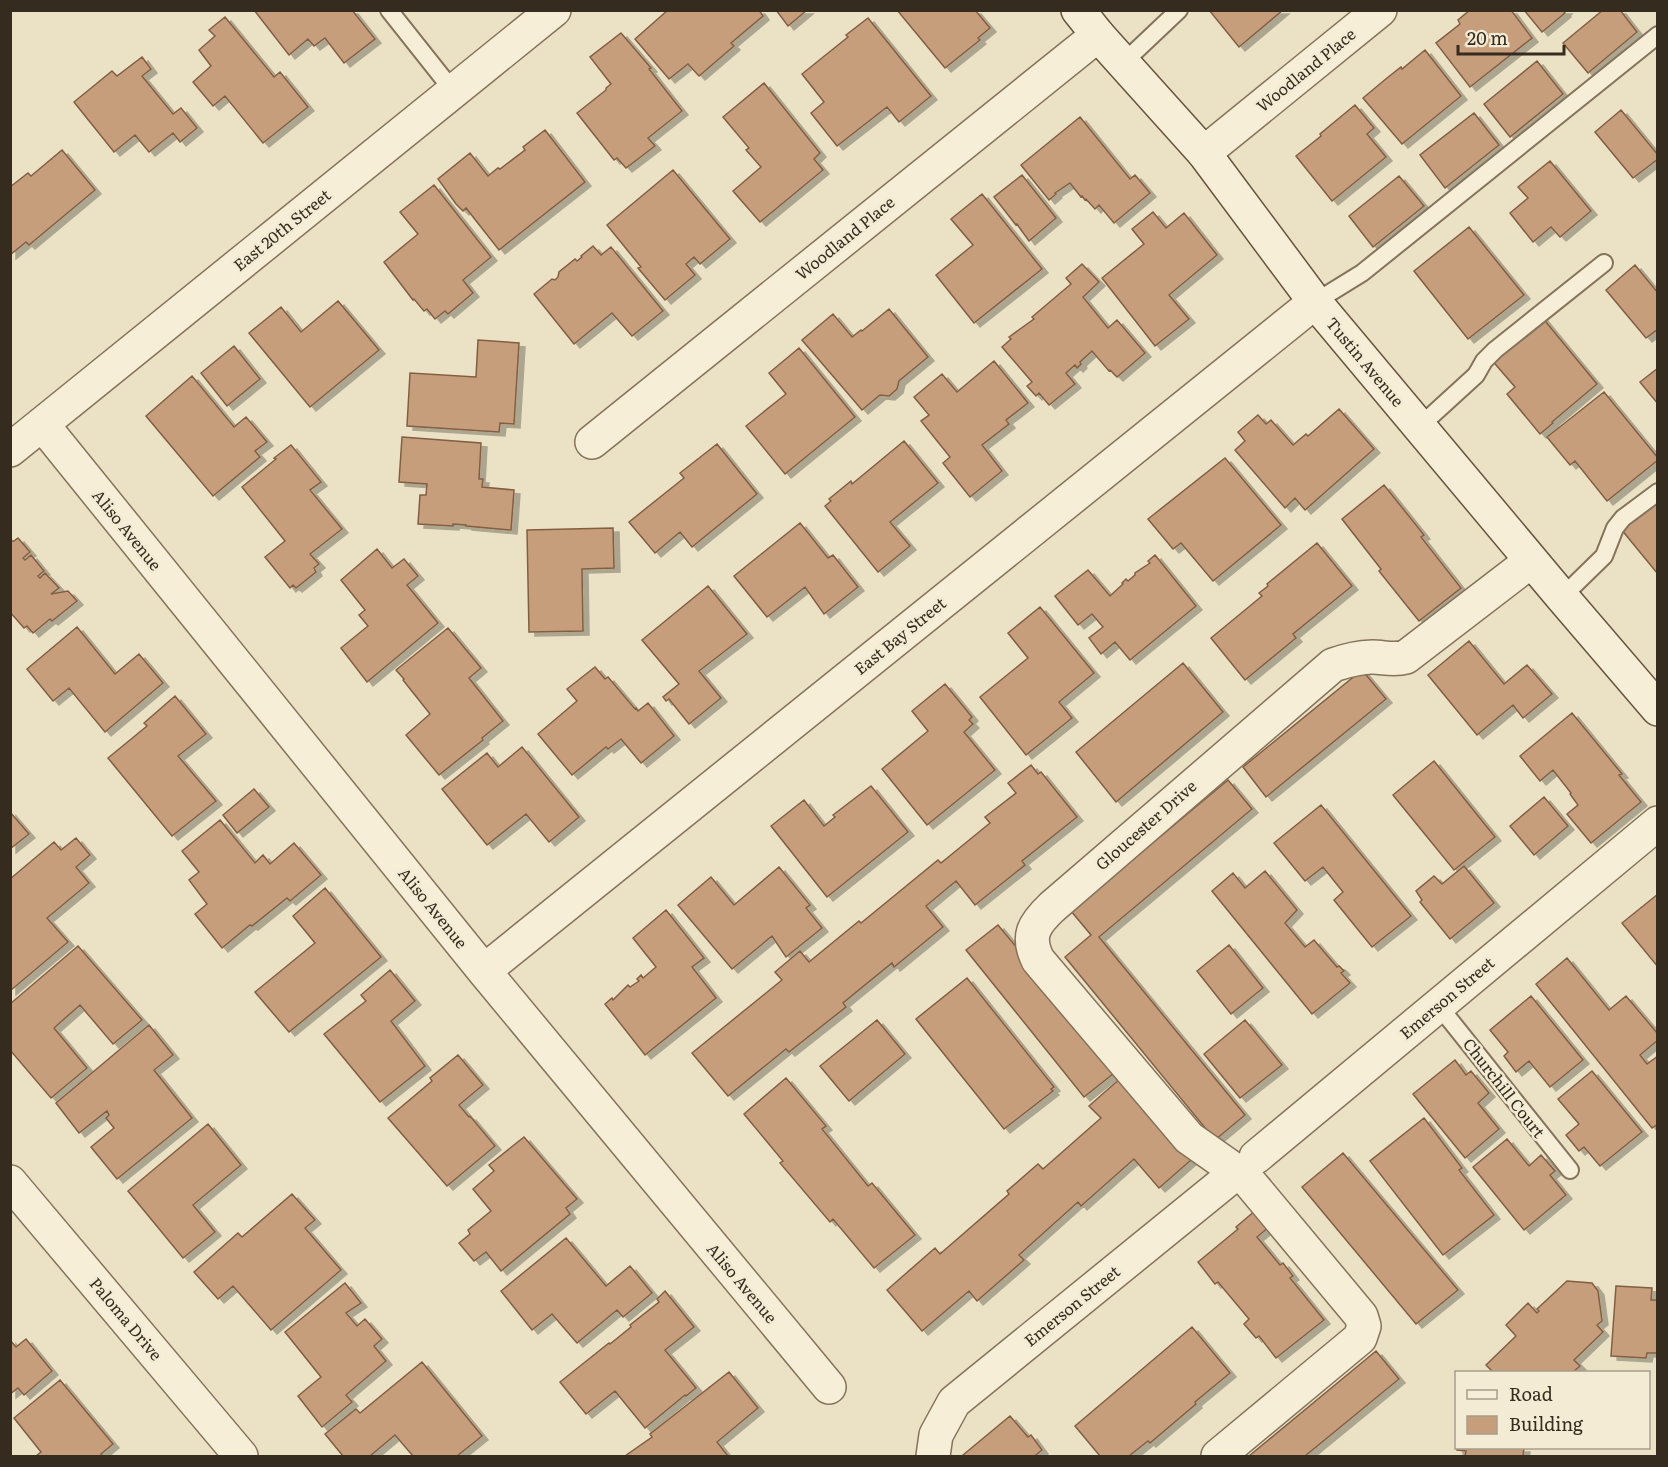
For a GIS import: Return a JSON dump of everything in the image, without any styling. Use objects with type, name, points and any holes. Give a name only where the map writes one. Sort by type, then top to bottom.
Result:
[{"type":"street","name":"East 20th Street","points":[[10,450],[554,10]]},
{"type":"street","name":"Woodland Place","points":[[1204,153],[1380,10]]},
{"type":"street","name":"Tustin Avenue","points":[[1088,22],[1204,153],[1315,302],[1658,709]]},
{"type":"street","name":"Woodland Place","points":[[592,442],[1088,22]]},
{"type":"street","name":"East Bay Street","points":[[484,971],[1315,302]]},
{"type":"street","name":"Aliso Avenue","points":[[42,424],[484,971],[829,1387]]},
{"type":"street","name":"Gloucester Drive","points":[[1246,1164],[1189,1138],[1038,960],[1031,938],[1038,920],[1333,665],[1363,657],[1396,660],[1406,657],[1531,561]]},
{"type":"street","name":"Emerson Street","points":[[933,1456],[936,1435],[954,1402],[1658,823]]},
{"type":"street","points":[[1218,1456],[1360,1338],[1364,1326],[1361,1316],[1246,1178],[1246,1164]]},
{"type":"street","name":"Paloma Drive","points":[[10,1182],[241,1456]]},
{"type":"lane","points":[[389,10],[454,92]]},
{"type":"lane","points":[[1123,63],[1179,10]]},
{"type":"lane","points":[[1315,302],[1362,273],[1658,35]]},
{"type":"lane","points":[[1419,427],[1476,375],[1484,361],[1495,350],[1604,263]]},
{"type":"lane","points":[[1562,597],[1604,556],[1615,528],[1623,518],[1658,492]]},
{"type":"lane","name":"Churchill Court","points":[[1438,1005],[1570,1170]]},
{"type":"building","points":[[254,10],[352,10],[375,39],[344,63],[325,38],[314,46],[308,39],[289,55]]},
{"type":"building","points":[[668,10],[759,10],[763,16],[731,43],[734,46],[699,76],[688,64],[669,79],[635,39]]},
{"type":"building","points":[[776,10],[807,10],[788,26]]},
{"type":"building","points":[[897,10],[975,10],[990,28],[978,38],[980,40],[945,68]]},
{"type":"building","points":[[1209,10],[1283,10],[1239,47]]},
{"type":"building","points":[[1470,10],[1511,10],[1532,38],[1470,87],[1436,43],[1460,24],[1458,20]]},
{"type":"building","points":[[1524,10],[1566,10],[1542,32]]},
{"type":"building","points":[[1603,10],[1620,10],[1637,32],[1588,73],[1563,43]]},
{"type":"building","points":[[225,17],[274,77],[280,72],[308,107],[263,143],[225,96],[213,106],[193,82],[211,66],[199,50],[215,36],[209,30]]},
{"type":"building","points":[[868,18],[931,96],[899,122],[887,107],[837,146],[811,113],[824,102],[802,74]]},
{"type":"building","points":[[621,33],[651,68],[649,69],[682,111],[648,138],[655,146],[626,168],[617,158],[614,160],[577,113],[611,84],[590,57]]},
{"type":"building","points":[[1425,50],[1461,96],[1402,144],[1363,98]]},
{"type":"building","points":[[142,57],[151,69],[142,76],[173,114],[181,108],[197,128],[180,142],[173,133],[149,152],[135,135],[114,152],[74,102],[112,71],[117,76]]},
{"type":"building","points":[[1537,61],[1563,94],[1510,137],[1484,104]]},
{"type":"building","points":[[764,83],[820,153],[814,159],[823,170],[760,222],[733,191],[761,167],[746,150],[749,148],[723,117]]},
{"type":"building","points":[[1355,105],[1374,128],[1367,134],[1386,157],[1332,201],[1296,156]]},
{"type":"building","points":[[1621,110],[1658,155],[1658,159],[1633,178],[1595,132]]},
{"type":"building","points":[[1474,113],[1499,145],[1445,188],[1420,155]]},
{"type":"building","points":[[1080,117],[1130,179],[1135,175],[1150,193],[1114,223],[1099,205],[1095,209],[1070,183],[1049,200],[1021,165]]},
{"type":"building","points":[[545,130],[585,182],[499,250],[466,208],[463,211],[456,204],[438,179],[470,153],[488,176],[525,150],[523,147]]},
{"type":"building","points":[[62,150],[95,190],[29,245],[26,242],[10,255],[10,187],[28,173],[31,176]]},
{"type":"building","points":[[1550,161],[1591,211],[1560,237],[1551,227],[1533,242],[1510,213],[1528,198],[1518,187]]},
{"type":"building","points":[[673,170],[730,239],[700,264],[694,257],[686,264],[695,275],[665,300],[607,225]]},
{"type":"building","points":[[1022,175],[1056,218],[1029,241],[994,197]]},
{"type":"building","points":[[1399,176],[1424,206],[1373,247],[1349,216]]},
{"type":"building","points":[[434,185],[491,257],[463,280],[473,293],[448,314],[445,311],[435,319],[427,309],[424,311],[413,300],[384,262],[418,234],[400,212]]},
{"type":"building","points":[[982,194],[1042,269],[974,323],[936,275],[973,245],[951,219]]},
{"type":"building","points":[[1153,212],[1166,228],[1184,213],[1217,255],[1169,295],[1189,319],[1155,346],[1102,278],[1144,244],[1132,229]]},
{"type":"building","points":[[1469,227],[1524,295],[1468,339],[1414,271]]},
{"type":"building","points":[[593,246],[601,255],[611,247],[663,311],[632,336],[612,313],[574,344],[534,294],[552,279],[555,280],[559,272],[575,259],[577,261]]},
{"type":"building","points":[[1082,264],[1099,282],[1083,297],[1108,328],[1117,320],[1145,353],[1117,377],[1092,351],[1077,368],[1075,365],[1066,373],[1075,384],[1049,405],[1039,393],[1036,396],[1027,386],[1032,382],[1002,347],[1011,339],[1009,337],[1034,319],[1032,317],[1071,284],[1066,278]]},
{"type":"building","points":[[1635,265],[1658,293],[1658,329],[1646,338],[1606,290]]},
{"type":"building","points":[[338,301],[379,350],[310,407],[249,333],[281,307],[301,332]]},
{"type":"building","points":[[889,309],[928,357],[899,381],[897,389],[889,396],[880,395],[862,410],[802,340],[833,314],[852,337]]},
{"type":"building","points":[[1541,316],[1597,384],[1540,434],[1507,394],[1515,387],[1490,358]]},
{"type":"building","points":[[478,340],[519,343],[514,424],[500,423],[499,432],[407,426],[410,373],[476,377]]},
{"type":"building","points":[[234,346],[260,379],[227,406],[201,373]]},
{"type":"building","points":[[799,348],[855,417],[785,474],[746,426],[786,394],[769,373]]},
{"type":"building","points":[[994,361],[1028,403],[1006,420],[1009,424],[982,445],[1002,471],[970,497],[943,463],[950,457],[921,421],[929,415],[914,397],[942,374],[957,392]]},
{"type":"building","points":[[1658,368],[1658,404],[1640,382]]},
{"type":"building","points":[[192,376],[234,427],[246,417],[267,442],[255,451],[260,457],[213,496],[146,416]]},
{"type":"building","points":[[1604,392],[1658,458],[1607,501],[1575,461],[1570,465],[1547,437]]},
{"type":"building","points":[[1339,409],[1374,449],[1305,510],[1295,498],[1285,508],[1235,450],[1245,441],[1238,432],[1258,415],[1266,424],[1271,420],[1293,445],[1306,434],[1308,436]]},
{"type":"building","points":[[402,437],[481,443],[479,479],[483,479],[482,487],[514,490],[511,530],[453,524],[453,526],[418,524],[420,495],[426,495],[427,484],[399,482]]},
{"type":"building","points":[[904,441],[938,483],[890,522],[910,546],[878,572],[825,506],[831,501],[829,499],[851,481],[852,484]]},
{"type":"building","points":[[717,444],[757,494],[692,547],[680,532],[655,553],[629,522],[684,478],[680,473]]},
{"type":"building","points":[[291,445],[321,482],[310,490],[342,529],[310,554],[319,564],[314,568],[316,572],[296,588],[293,585],[290,588],[265,557],[285,541],[242,487]]},
{"type":"building","points":[[1225,458],[1281,525],[1213,581],[1181,543],[1173,549],[1148,519]]},
{"type":"building","points":[[1384,485],[1424,535],[1421,537],[1461,588],[1419,621],[1342,519]]},
{"type":"building","points":[[1658,499],[1657,573],[1621,529]]},
{"type":"building","points":[[800,523],[828,558],[833,555],[858,587],[824,614],[805,587],[767,617],[734,576]]},
{"type":"building","points":[[613,528],[614,568],[582,569],[583,631],[529,632],[527,530]]},
{"type":"building","points":[[18,538],[30,552],[23,558],[25,560],[31,555],[44,571],[38,576],[40,578],[45,573],[59,588],[51,594],[68,591],[77,601],[33,633],[27,626],[24,628],[10,612],[10,541]]},
{"type":"building","points":[[1317,543],[1352,586],[1293,634],[1296,638],[1245,680],[1211,638],[1262,596],[1259,593],[1268,586],[1267,584]]},
{"type":"building","points":[[377,549],[392,568],[404,559],[418,576],[407,585],[438,623],[367,682],[341,648],[368,626],[359,615],[365,610],[341,580]]},
{"type":"building","points":[[1155,555],[1196,606],[1130,660],[1115,642],[1101,654],[1089,638],[1103,627],[1092,614],[1078,625],[1055,596],[1088,570],[1110,596],[1126,579],[1128,581],[1150,563],[1148,561]]},
{"type":"building","points":[[708,586],[747,634],[699,671],[721,698],[689,724],[669,699],[666,701],[663,697],[679,684],[642,640]]},
{"type":"building","points":[[1040,607],[1094,673],[1059,702],[1072,718],[1026,755],[980,697],[1028,658],[1008,633]]},
{"type":"building","points":[[77,627],[115,674],[139,654],[163,683],[105,732],[69,688],[53,701],[27,669]]},
{"type":"building","points":[[448,628],[481,668],[469,678],[503,721],[439,775],[406,735],[430,714],[396,670]]},
{"type":"building","points":[[1469,641],[1504,684],[1527,665],[1552,694],[1523,718],[1513,705],[1477,735],[1428,675]]},
{"type":"building","points":[[1183,663],[1223,712],[1116,802],[1076,752]]},
{"type":"building","points":[[595,667],[605,679],[608,677],[635,709],[638,711],[648,703],[674,736],[641,763],[621,739],[608,749],[606,747],[572,775],[538,734],[577,701],[567,689]]},
{"type":"building","points":[[1362,670],[1386,699],[1266,797],[1243,767]]},
{"type":"building","points":[[945,684],[972,717],[969,720],[973,724],[964,732],[995,770],[927,825],[882,769],[928,731],[912,711]]},
{"type":"building","points":[[175,696],[206,734],[178,756],[216,801],[172,836],[108,758],[147,726],[144,723]]},
{"type":"building","points":[[1572,713],[1622,774],[1619,775],[1641,802],[1591,843],[1567,814],[1578,805],[1553,770],[1540,781],[1520,756]]},
{"type":"building","points":[[522,747],[579,817],[549,842],[526,814],[487,845],[442,789],[487,753],[498,767]]},
{"type":"building","points":[[1434,761],[1495,837],[1454,870],[1393,795]]},
{"type":"building","points":[[1031,765],[1038,774],[1041,772],[1077,817],[1022,861],[1025,865],[975,905],[956,881],[926,906],[943,927],[894,967],[892,963],[843,1003],[846,1007],[789,1052],[786,1049],[728,1096],[692,1053],[782,980],[775,972],[800,951],[809,962],[938,860],[941,863],[990,823],[985,817],[1016,793],[1008,783]]},
{"type":"building","points":[[1228,780],[1252,809],[1099,937],[1245,1115],[1215,1140],[1065,957],[1091,935],[1071,911]]},
{"type":"building","points":[[871,786],[908,832],[827,897],[771,826],[804,800],[824,826],[835,817],[833,815]]},
{"type":"building","points":[[254,789],[269,807],[237,833],[223,815]]},
{"type":"building","points":[[1544,797],[1568,826],[1534,855],[1510,826]]},
{"type":"building","points":[[1321,805],[1411,916],[1372,947],[1334,900],[1343,892],[1323,867],[1305,881],[1274,843]]},
{"type":"building","points":[[10,812],[29,834],[10,849]]},
{"type":"building","points":[[220,820],[255,863],[263,855],[270,864],[294,843],[321,875],[290,901],[287,898],[222,948],[195,914],[207,904],[189,880],[199,872],[182,851]]},
{"type":"building","points":[[76,838],[90,855],[76,867],[89,883],[47,918],[68,942],[10,991],[10,879],[54,842],[61,850]]},
{"type":"building","points":[[1464,866],[1494,903],[1450,939],[1420,902],[1422,900],[1416,891],[1434,876],[1442,884]]},
{"type":"building","points":[[779,867],[810,905],[806,908],[822,928],[786,957],[772,936],[732,969],[678,905],[711,877],[734,905]]},
{"type":"building","points":[[1265,871],[1297,910],[1285,923],[1305,947],[1314,940],[1337,967],[1339,966],[1344,971],[1341,973],[1350,983],[1312,1014],[1212,891],[1233,873],[1245,888]]},
{"type":"building","points":[[325,888],[381,957],[289,1032],[255,992],[315,943],[293,916]]},
{"type":"building","points":[[1658,894],[1658,967],[1622,923]]},
{"type":"building","points":[[666,910],[704,958],[692,967],[716,998],[645,1055],[605,1004],[612,998],[613,1000],[628,985],[630,987],[639,981],[637,979],[641,975],[643,978],[656,967],[633,938]]},
{"type":"building","points":[[998,925],[1118,1070],[1084,1097],[966,950]]},
{"type":"building","points":[[1229,945],[1263,988],[1231,1014],[1197,971]]},
{"type":"building","points":[[78,946],[142,1020],[113,1044],[80,1005],[54,1028],[87,1068],[51,1098],[10,1050],[10,1004]]},
{"type":"building","points":[[1567,958],[1609,1010],[1626,996],[1658,1034],[1658,1040],[1640,1055],[1647,1064],[1658,1056],[1658,1124],[1652,1128],[1536,984]]},
{"type":"building","points":[[390,970],[415,1001],[391,1021],[425,1066],[380,1102],[324,1034],[366,1001],[361,995]]},
{"type":"building","points":[[967,978],[1054,1087],[1051,1089],[1053,1091],[1004,1129],[916,1019]]},
{"type":"building","points":[[1531,996],[1583,1060],[1550,1087],[1529,1061],[1516,1072],[1504,1056],[1508,1052],[1490,1030]]},
{"type":"building","points":[[877,1020],[905,1054],[849,1101],[820,1066]]},
{"type":"building","points":[[1245,1020],[1282,1065],[1240,1098],[1204,1054]]},
{"type":"building","points":[[149,1025],[173,1055],[154,1070],[192,1118],[117,1179],[91,1147],[114,1128],[106,1118],[109,1115],[107,1111],[79,1133],[56,1103]]},
{"type":"building","points":[[458,1055],[483,1085],[459,1105],[495,1146],[447,1186],[388,1118],[432,1081],[430,1078]]},
{"type":"building","points":[[1455,1060],[1466,1075],[1471,1071],[1489,1093],[1478,1103],[1499,1129],[1465,1158],[1413,1094]]},
{"type":"building","points":[[1592,1071],[1642,1132],[1600,1166],[1584,1147],[1579,1151],[1566,1135],[1579,1124],[1558,1099]]},
{"type":"building","points":[[1123,1076],[1191,1160],[1159,1188],[1134,1159],[1081,1206],[1078,1202],[1019,1255],[1024,1260],[977,1301],[969,1291],[922,1331],[887,1290],[935,1248],[940,1254],[1009,1194],[1007,1191],[1038,1164],[1043,1169],[1101,1118],[1089,1106]]},
{"type":"building","points":[[786,1078],[826,1126],[822,1129],[868,1186],[872,1183],[915,1235],[874,1268],[833,1219],[830,1222],[780,1163],[783,1161],[744,1114]]},
{"type":"building","points":[[1424,1118],[1462,1168],[1459,1170],[1494,1215],[1443,1255],[1370,1161]]},
{"type":"building","points":[[208,1124],[241,1165],[193,1205],[215,1232],[183,1258],[128,1191]]},
{"type":"building","points":[[524,1137],[577,1199],[566,1208],[570,1214],[501,1271],[486,1252],[474,1261],[459,1243],[470,1234],[468,1230],[491,1211],[473,1189],[494,1171],[489,1165]]},
{"type":"building","points":[[1507,1139],[1529,1166],[1541,1155],[1555,1171],[1550,1175],[1566,1195],[1524,1230],[1473,1167]]},
{"type":"building","points":[[1343,1153],[1458,1290],[1416,1324],[1302,1187]]},
{"type":"building","points":[[292,1194],[315,1220],[305,1228],[341,1270],[271,1330],[233,1286],[218,1299],[194,1272],[238,1233],[242,1237]]},
{"type":"building","points":[[1256,1210],[1269,1227],[1257,1237],[1280,1265],[1283,1263],[1293,1276],[1290,1278],[1324,1320],[1276,1358],[1259,1336],[1256,1338],[1244,1324],[1249,1319],[1218,1282],[1215,1284],[1198,1262],[1238,1229],[1236,1227]]},
{"type":"building","points":[[566,1238],[606,1286],[630,1266],[652,1293],[623,1317],[617,1310],[577,1343],[552,1314],[532,1330],[501,1291]]},
{"type":"building","points":[[1567,1281],[1592,1283],[1598,1291],[1602,1321],[1597,1325],[1603,1332],[1574,1360],[1580,1366],[1574,1371],[1492,1371],[1486,1365],[1516,1336],[1506,1325],[1528,1303],[1537,1313],[1539,1311],[1537,1309]]},
{"type":"building","points":[[345,1283],[361,1303],[346,1313],[357,1326],[365,1319],[382,1339],[374,1346],[386,1361],[346,1395],[352,1402],[322,1427],[298,1396],[321,1377],[285,1332]]},
{"type":"building","points":[[1616,1286],[1652,1288],[1651,1300],[1658,1300],[1658,1353],[1647,1353],[1646,1358],[1611,1356]]},
{"type":"building","points":[[665,1291],[694,1327],[665,1350],[696,1388],[645,1428],[615,1391],[586,1414],[560,1382],[631,1327],[630,1325],[659,1302],[657,1299]]},
{"type":"building","points":[[1192,1327],[1230,1373],[1150,1443],[1148,1441],[1129,1456],[1100,1456],[1075,1426]]},
{"type":"building","points":[[26,1339],[52,1371],[24,1395],[18,1388],[10,1394],[10,1340],[16,1347]]},
{"type":"building","points":[[1376,1351],[1399,1379],[1305,1456],[1249,1456]]},
{"type":"building","points":[[422,1362],[482,1436],[457,1456],[413,1456],[395,1435],[370,1456],[343,1456],[325,1434],[356,1409],[360,1413]]},
{"type":"building","points":[[729,1372],[758,1408],[717,1442],[728,1456],[625,1456],[652,1437],[650,1434]]},
{"type":"building","points":[[60,1380],[113,1444],[101,1454],[103,1456],[36,1456],[41,1452],[14,1418]]},
{"type":"building","points":[[1010,1416],[1028,1437],[1031,1435],[1042,1450],[1037,1456],[963,1455]]},
{"type":"building","points":[[1524,1449],[1523,1456],[1465,1456],[1466,1451],[1457,1450]]}]
